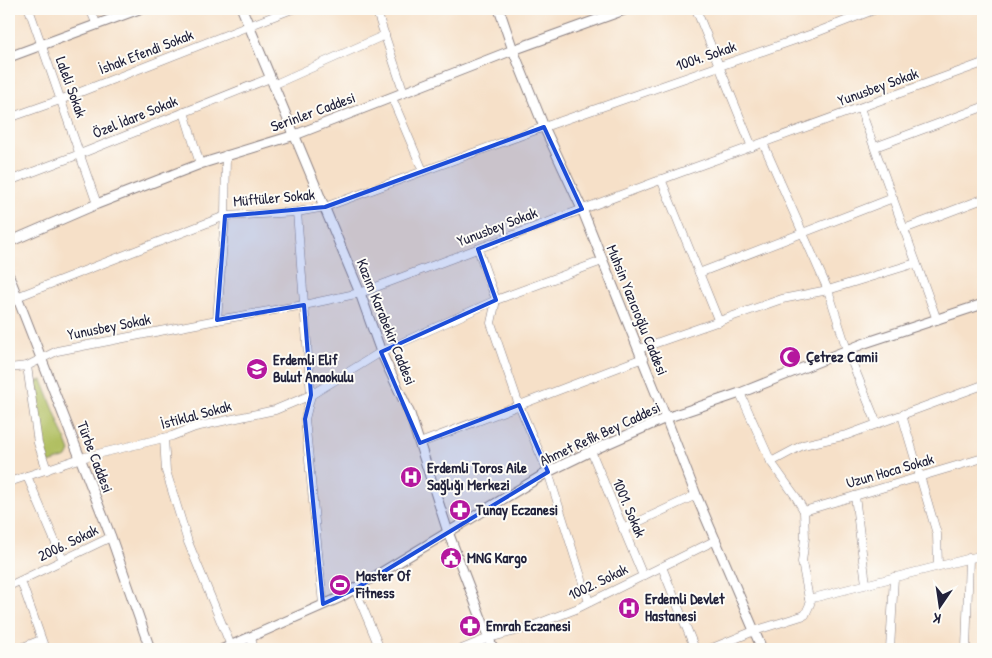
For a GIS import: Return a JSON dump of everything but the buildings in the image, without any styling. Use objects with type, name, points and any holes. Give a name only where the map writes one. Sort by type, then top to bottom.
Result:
[{"type":"street","name":"Laleli Sokak","points":[[29,9],[97,204]]},
{"type":"street","points":[[90,9],[97,25]]},
{"type":"street","points":[[9,57],[138,9]]},
{"type":"street","name":"Kazım Karabekir Caddesi","points":[[242,9],[360,293],[381,352],[410,414],[448,532],[493,649]]},
{"type":"street","name":"İshak Efendi Sokak","points":[[9,118],[60,100],[292,9]]},
{"type":"street","points":[[377,9],[404,93]]},
{"type":"street","name":"Muhsin Yazıcıoğlu Caddesi","points":[[499,9],[513,50],[544,127],[582,209],[696,495],[762,649]]},
{"type":"street","name":"Serinler Caddesi","points":[[9,242],[97,204],[200,164],[295,136],[513,50],[627,9]]},
{"type":"street","points":[[696,9],[752,147]]},
{"type":"street","name":"1004. Sokak","points":[[544,127],[812,34],[876,9]]},
{"type":"street","name":"Özel İdare Sokak","points":[[9,180],[184,112],[271,81],[385,35]]},
{"type":"street","name":"Yunusbey Sokak","points":[[9,368],[27,366],[43,360],[57,351],[360,293],[661,179],[983,63]]},
{"type":"street","points":[[392,98],[423,171]]},
{"type":"street","points":[[875,147],[983,107]]},
{"type":"street","points":[[860,108],[937,320]]},
{"type":"street","points":[[184,112],[200,164]]},
{"type":"street","name":"Müftüler Sokak","points":[[12,299],[224,216],[298,212],[325,208],[544,127]]},
{"type":"street","points":[[763,143],[828,290],[847,350],[877,424]]},
{"type":"street","points":[[218,320],[226,155]]},
{"type":"street","points":[[661,179],[719,322]]},
{"type":"street","points":[[699,273],[893,198]]},
{"type":"street","points":[[904,229],[983,199]]},
{"type":"street","points":[[298,212],[311,395],[305,419],[323,604]]},
{"type":"street","points":[[478,249],[496,300],[491,323],[519,405],[548,472],[589,602]]},
{"type":"street","name":"İstiklal Sokak","points":[[9,482],[81,458],[164,438],[195,427],[275,410],[311,395],[381,352],[496,300],[602,261]]},
{"type":"street","points":[[638,349],[782,299],[828,290],[916,263]]},
{"type":"street","name":"Türbe Caddesi","points":[[9,276],[12,299],[43,360],[111,537],[150,649]]},
{"type":"street","name":"Ahmet Refik Bey Caddesi","points":[[227,648],[339,598],[548,472],[591,451],[666,418],[740,393],[847,350],[983,304]]},
{"type":"street","points":[[420,443],[642,358]]},
{"type":"street","points":[[27,366],[38,443],[47,470]]},
{"type":"street","points":[[771,462],[803,445],[848,435],[983,385]]},
{"type":"street","points":[[710,649],[805,615],[810,604],[802,562],[805,538],[804,511],[771,462],[740,393]]},
{"type":"street","points":[[902,415],[937,534],[938,565]]},
{"type":"street","points":[[164,438],[166,471],[188,542],[227,648]]},
{"type":"street","name":"1001. Sokak","points":[[591,451],[643,576]]},
{"type":"street","name":"Uzun Hoca Sokak","points":[[804,511],[983,458]]},
{"type":"street","points":[[27,476],[63,560]]},
{"type":"street","points":[[623,529],[696,495]]},
{"type":"street","points":[[855,496],[866,584]]},
{"type":"street","name":"2006. Sokak","points":[[9,586],[111,537]]},
{"type":"street","name":"1002. Sokak","points":[[462,649],[489,638],[527,628],[589,602],[716,540]]},
{"type":"street","points":[[809,599],[983,554]]},
{"type":"street","points":[[966,649],[969,558]]},
{"type":"street","points":[[662,566],[694,649]]},
{"type":"street","points":[[890,649],[894,577]]},
{"type":"street","points":[[21,581],[45,649]]},
{"type":"street","points":[[355,589],[380,649]]},
{"type":"street","points":[[251,638],[254,649]]},
{"type":"street","points":[[18,649],[41,640]]},
{"type":"highlighted area","points":[[544,127],[582,209],[478,249],[496,300],[381,352],[420,443],[519,405],[548,472],[355,589],[323,604],[305,419],[311,395],[304,305],[217,320],[225,216],[325,207]]},
{"type":"green space","points":[[42,380],[70,451],[67,457],[49,463],[41,438],[32,384]]},
{"type":"place","name":"Çetrez Camii","points":[[790,357]]},
{"type":"place","name":"Erdemli Elif Bulut Anaokulu","points":[[257,369]]},
{"type":"place","name":"Erdemli Toros Aile Sağlığı Merkezi","points":[[411,477]]},
{"type":"place","name":"Tunay Eczanesi","points":[[460,510]]},
{"type":"place","name":"MNG Kargo","points":[[451,558]]},
{"type":"place","name":"Master Of Fitness","points":[[340,585]]},
{"type":"place","name":"Erdemli Devlet Hastanesi","points":[[629,608]]},
{"type":"place","name":"Emrah Eczanesi","points":[[470,626]]}]
